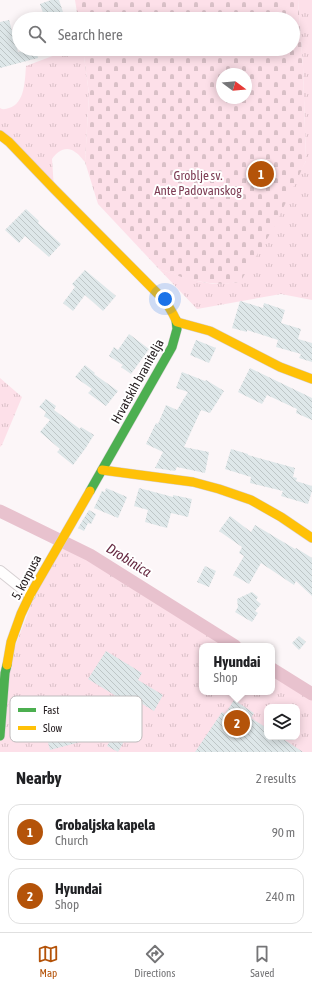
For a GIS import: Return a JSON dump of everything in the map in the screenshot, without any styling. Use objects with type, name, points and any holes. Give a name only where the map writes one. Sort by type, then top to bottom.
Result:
[{"type":"street","points":[[0,135],[9,142],[166,302],[177,322],[210,331],[280,366],[312,379]]},
{"type":"street","name":"Hrvatskih branitelja","points":[[68,528],[172,347],[176,335],[177,322]]},
{"type":"street","points":[[102,470],[193,482],[219,489],[251,500],[281,517],[312,538]]},
{"type":"street","name":"5. korpusa","points":[[0,736],[5,673],[10,642],[30,595],[68,528]]},
{"type":"street","points":[[0,571],[30,595]]},
{"type":"green space","name":"Groblje sv. Ante Padovanskog","points":[[75,0],[298,0],[299,12],[77,12]]},
{"type":"green space","points":[[298,0],[312,0],[312,300],[281,294],[197,309],[159,269],[189,279],[212,284],[239,282],[306,161],[303,67]]},
{"type":"green space","name":"Groblje sv. Ante Padovanskog","points":[[300,27],[303,67],[306,161],[273,229],[240,282],[224,284],[190,280],[159,269],[98,204],[85,162],[89,94],[84,56],[300,56]]},
{"type":"green space","points":[[52,56],[84,56],[89,94],[85,162],[72,150],[65,149],[56,154],[52,159],[54,189],[0,135],[0,108],[9,108],[18,102],[23,90],[26,66]]},
{"type":"green space","points":[[0,378],[22,397],[0,447]]},
{"type":"green space","points":[[56,539],[90,555],[230,643],[199,643],[199,695],[275,695],[275,671],[312,694],[312,752],[0,752],[5,673]]},
{"type":"building","points":[[51,0],[59,0],[63,12],[43,12],[40,4]]},
{"type":"building","points":[[9,20],[12,31],[12,56],[38,56],[38,58],[0,68],[0,22]]},
{"type":"building","points":[[253,167],[266,167],[265,181],[253,181],[249,177],[249,171]]},
{"type":"building","points":[[26,209],[39,221],[38,223],[61,244],[49,257],[25,236],[19,243],[5,230]]},
{"type":"building","points":[[85,270],[116,296],[103,311],[85,295],[73,311],[63,303],[75,287],[72,284]]},
{"type":"building","points":[[240,301],[263,308],[264,303],[285,310],[281,323],[301,329],[298,339],[312,343],[312,362],[299,358],[301,354],[276,347],[278,340],[247,330],[247,332],[232,328]]},
{"type":"building","points":[[129,334],[149,349],[131,374],[121,367],[123,365],[109,356],[114,347],[118,350]]},
{"type":"building","points":[[196,340],[216,348],[209,363],[190,355]]},
{"type":"building","points":[[85,365],[95,373],[94,374],[118,391],[106,406],[88,393],[92,389],[75,377]]},
{"type":"building","points":[[250,368],[312,398],[312,420],[296,413],[297,409],[267,395],[262,404],[238,392]]},
{"type":"building","points":[[182,372],[205,381],[206,380],[224,391],[210,413],[201,410],[184,447],[209,452],[205,473],[177,467],[175,471],[155,468],[163,452],[146,444],[156,423],[158,424],[166,405],[177,410],[188,392],[176,388]]},
{"type":"building","points":[[46,399],[56,406],[54,410],[80,429],[81,427],[94,435],[73,465],[57,452],[60,449],[40,432],[50,420],[44,416],[46,412],[39,407]]},
{"type":"building","points":[[231,449],[295,468],[293,477],[297,478],[296,481],[312,486],[308,504],[281,496],[283,491],[250,483],[251,477],[225,469]]},
{"type":"building","points":[[106,488],[127,497],[118,518],[94,508],[102,491],[105,492]]},
{"type":"building","points":[[139,488],[173,497],[173,495],[192,499],[188,517],[171,513],[167,528],[145,522],[148,510],[134,506]]},
{"type":"building","points":[[89,510],[96,514],[91,524],[88,523],[84,531],[78,528]]},
{"type":"building","points":[[230,516],[251,532],[255,525],[312,558],[312,596],[296,581],[294,585],[261,563],[249,584],[233,575],[244,556],[239,553],[242,547],[219,531]]},
{"type":"building","points":[[205,566],[216,571],[209,587],[197,582]]},
{"type":"building","points":[[252,592],[258,597],[256,600],[261,604],[255,611],[258,613],[252,622],[235,612],[238,607],[237,599]]},
{"type":"building","points":[[299,636],[306,642],[299,650],[292,643]]},
{"type":"building","points":[[106,651],[142,673],[138,680],[163,695],[154,711],[142,704],[142,696],[116,696],[88,679]]},
{"type":"building","points":[[234,700],[254,713],[251,718],[264,726],[264,740],[285,740],[303,752],[195,752],[222,712],[225,714]]},
{"type":"building","points":[[48,742],[80,742],[50,750]]},
{"type":"building","points":[[109,742],[124,742],[118,752],[107,746]]},
{"type":"waterway","name":"Drobinica","points":[[0,511],[90,555],[230,643]]},
{"type":"waterway","name":"Drobinica","points":[[275,671],[312,694]]},
{"type":"traffic: fast","points":[[90,491],[172,347],[177,329],[176,320]]},
{"type":"traffic: fast","points":[[0,736],[5,673],[7,665]]},
{"type":"traffic: slow","points":[[0,135],[9,142],[166,302],[176,320]]},
{"type":"traffic: slow","points":[[177,322],[210,331],[280,367],[312,379]]},
{"type":"traffic: slow","points":[[102,470],[193,482],[219,489],[251,500],[281,517],[312,538]]},
{"type":"traffic: slow","points":[[7,665],[11,642],[21,614],[30,595],[90,491]]},
{"type":"place","name":"Grobaljska kapela","points":[[261,174]]},
{"type":"place","name":"Hyundai","points":[[237,723]]}]
